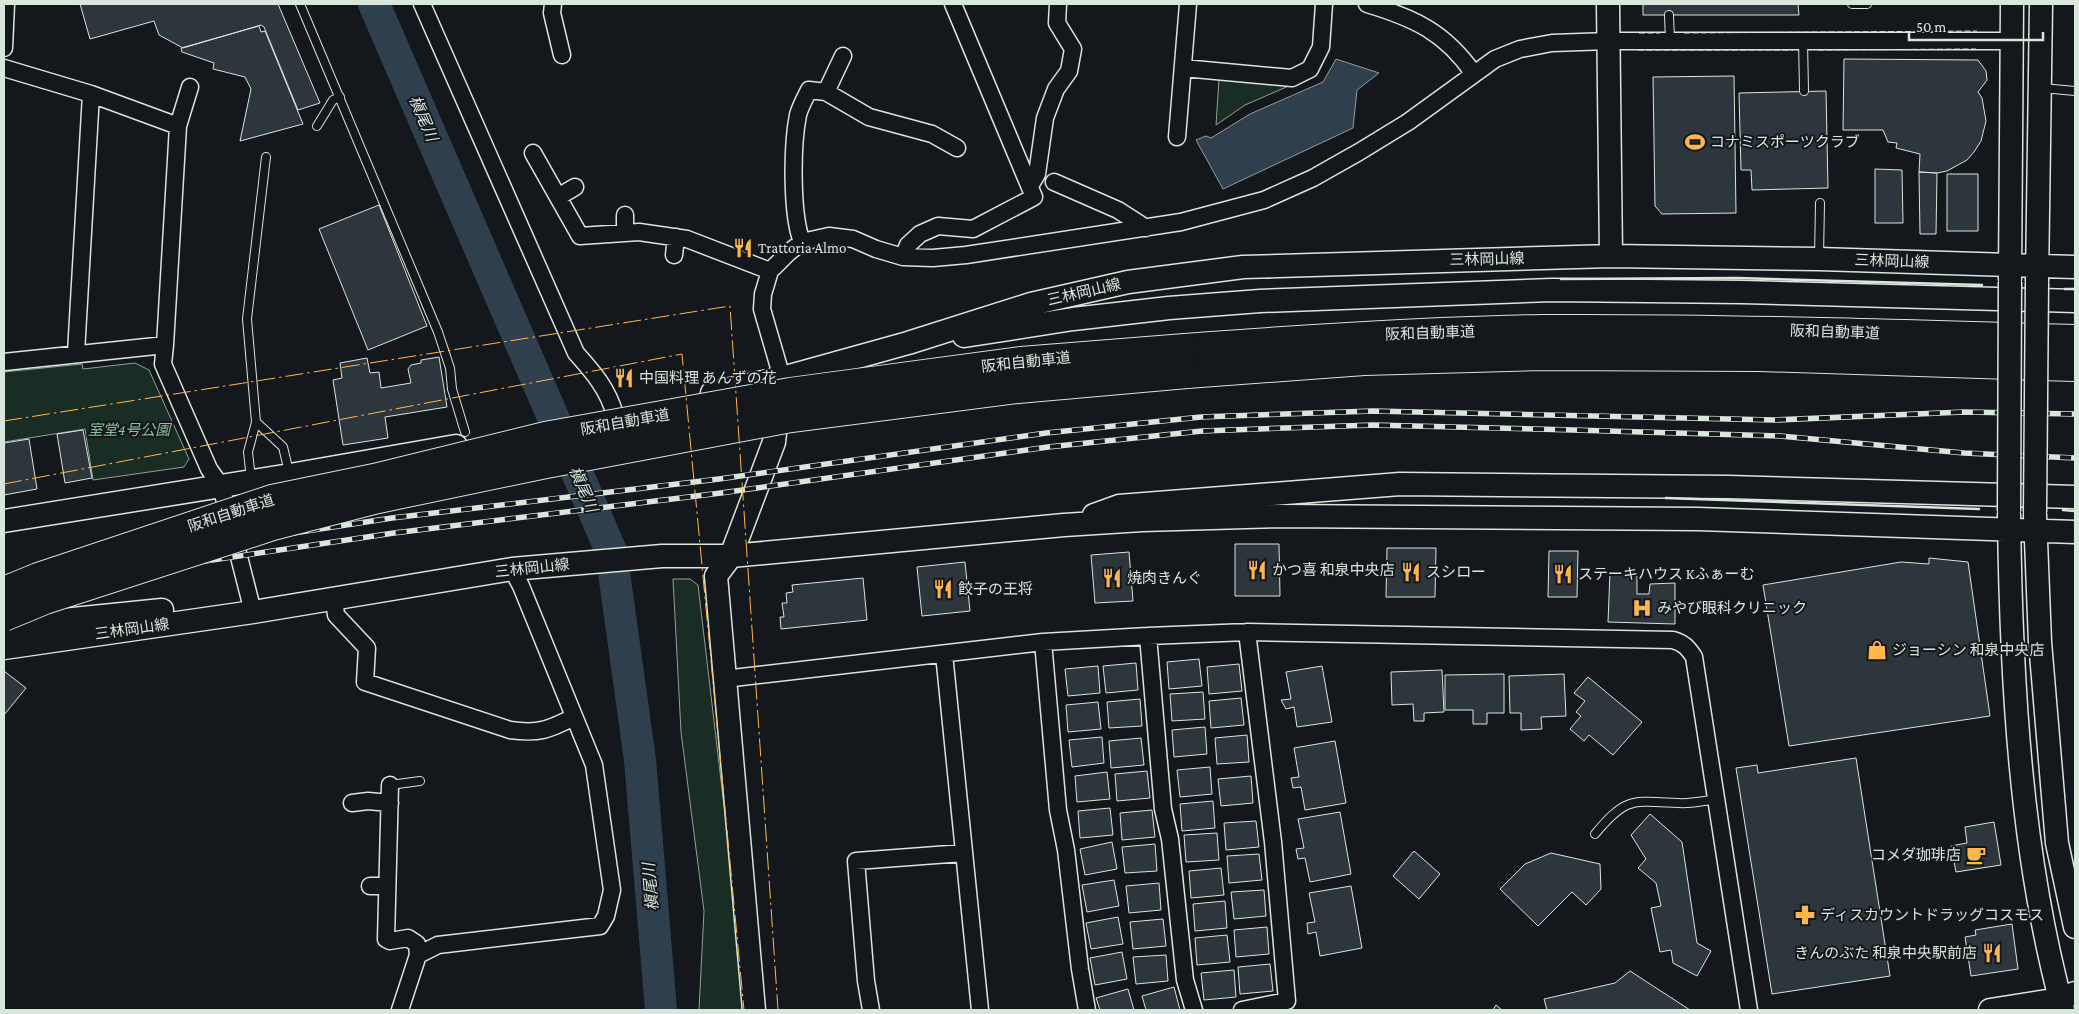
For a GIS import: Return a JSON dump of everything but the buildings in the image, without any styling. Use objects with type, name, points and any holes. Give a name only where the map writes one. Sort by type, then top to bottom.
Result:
[{"type":"highway","name":"阪和自動車道","points":[[4,617],[45,600],[273,526],[378,499],[546,464],[791,418],[1018,389],[1186,361],[1363,335],[1551,329],[1758,329],[2075,339]]},
{"type":"highway","name":"阪和自動車道","points":[[4,591],[38,577],[272,499],[374,478],[545,436],[800,391],[1021,360],[1364,361],[1541,356],[1760,357],[2075,366]]},
{"type":"main road","points":[[1608,4],[1611,256]]},
{"type":"main road","points":[[1990,1010],[2068,1001],[2042,917],[2028,836],[2018,724],[2009,520],[2012,4]]},
{"type":"main road","points":[[2041,4],[2035,521],[2040,642],[2057,843],[2075,927]]},
{"type":"main road","name":"三林岡山線","points":[[4,521],[290,475],[472,437],[607,417],[782,378],[908,343],[1030,304],[1128,282],[1243,267],[1611,256],[1819,259],[2037,274],[2075,267]]},
{"type":"main road","name":"三林岡山線","points":[[908,343],[1169,308],[1279,300],[1562,290],[1742,292],[2075,301]]},
{"type":"main road","points":[[754,1010],[716,576],[731,556],[774,442],[782,378]]},
{"type":"main road","name":"三林岡山線","points":[[1064,525],[1119,506],[1400,484],[1729,487],[2075,497]]},
{"type":"main road","points":[[4,532],[34,526],[91,508]]},
{"type":"main road","name":"三林岡山線","points":[[4,648],[253,612],[521,568],[651,557],[731,556],[1064,525],[1213,517],[1278,516],[2009,520],[2035,521],[2075,532]]},
{"type":"main road","points":[[4,626],[215,604],[233,603],[253,612]]},
{"type":"street","points":[[4,48],[6,4]]},
{"type":"street","points":[[422,4],[576,353],[600,379],[612,404],[607,417]]},
{"type":"street","points":[[553,4],[552,13],[562,55]]},
{"type":"street","points":[[903,257],[908,245],[920,234],[938,226],[973,228],[1034,197],[953,4]]},
{"type":"street","points":[[1030,186],[1037,174],[1045,118],[1056,89],[1069,71],[1073,50],[1057,23],[1058,4]]},
{"type":"street","points":[[1177,137],[1188,4]]},
{"type":"street","points":[[1183,68],[1292,78],[1310,69],[1321,48],[1324,4]]},
{"type":"street","points":[[1367,4],[1389,7],[1433,31],[1450,44],[1474,74]]},
{"type":"street","points":[[782,378],[762,309],[763,294],[770,271],[788,252],[802,242],[829,236],[853,240],[903,257],[933,258],[966,255],[1146,228],[1224,212],[1264,200],[1313,178],[1408,122],[1496,60],[1520,49],[1552,43],[1609,41],[2012,41]]},
{"type":"street","points":[[826,92],[842,56]]},
{"type":"street","points":[[4,68],[91,94],[178,126]]},
{"type":"street","points":[[190,87],[178,126],[163,364],[209,469],[221,486],[253,612]]},
{"type":"street","points":[[802,242],[798,232],[795,199],[794,152],[798,114],[809,90],[826,92],[869,117],[932,134],[957,148]]},
{"type":"street","points":[[76,354],[91,94]]},
{"type":"street","points":[[533,153],[580,236],[639,232],[687,239],[770,271]]},
{"type":"street","points":[[1054,182],[1118,210],[1146,228]]},
{"type":"street","points":[[558,197],[575,187]]},
{"type":"street","points":[[625,215],[625,233]]},
{"type":"street","points":[[674,255],[676,237]]},
{"type":"street","points":[[4,362],[165,345]]},
{"type":"street","points":[[418,955],[438,945],[600,926],[606,916],[612,890],[594,765],[521,586],[521,568]]},
{"type":"street","points":[[334,598],[336,615],[367,648],[365,682],[510,730],[534,733],[574,717]]},
{"type":"street","points":[[724,679],[1043,642],[1248,632],[1673,640],[1680,642],[1687,646],[1694,657],[1750,1010]]},
{"type":"street","points":[[1242,1010],[1287,1001],[1273,842],[1248,632]]},
{"type":"street","points":[[1148,636],[1163,809],[1170,839],[1185,980],[1194,1010]]},
{"type":"street","points":[[1043,642],[1058,810],[1066,850],[1080,969],[1087,1010]]},
{"type":"street","points":[[944,654],[980,1010]]},
{"type":"street","points":[[390,785],[386,939],[390,941],[408,938],[417,944],[418,955],[400,1010]]},
{"type":"street","points":[[352,803],[368,801],[390,803]]},
{"type":"street","points":[[871,1010],[866,980],[856,861],[963,853]]},
{"type":"street","points":[[370,886],[388,886]]},
{"type":"lane","points":[[300,4],[438,332],[450,368],[452,388],[472,437]]},
{"type":"lane","points":[[1852,4],[1867,4]]},
{"type":"lane","points":[[1669,15],[1670,41]]},
{"type":"lane","points":[[1803,41],[1804,91]]},
{"type":"lane","points":[[2040,87],[2061,91],[2075,91]]},
{"type":"lane","points":[[317,126],[333,100],[340,98]]},
{"type":"lane","points":[[251,481],[248,452],[256,422],[247,319],[266,157]]},
{"type":"lane","points":[[1819,259],[1820,203]]},
{"type":"lane","points":[[256,422],[283,447],[290,475]]},
{"type":"lane","points":[[390,785],[420,781]]},
{"type":"lane","points":[[1594,834],[1613,813],[1629,804],[1652,800],[1680,803],[1717,799]]},
{"type":"green space","points":[[1219,79],[1291,85],[1245,105],[1216,125]]},
{"type":"green space","name":"室堂4号公園","points":[[135,363],[149,370],[189,459],[184,467],[93,480],[85,429],[4,442],[4,372],[82,364],[83,369]]},
{"type":"green space","points":[[673,579],[690,579],[698,585],[748,1010],[699,1010],[704,911],[681,732]]},
{"type":"water","points":[[1336,59],[1379,73],[1357,90],[1353,128],[1223,189],[1196,140],[1206,136],[1211,138],[1250,114],[1323,82]]},
{"type":"waterway","name":"槇尾川","points":[[374,4],[611,551],[640,760],[661,1010]]},
{"type":"railway","points":[[4,577],[392,518],[719,479],[1046,433],[1201,417],[1373,411],[1775,420],[1964,412],[2075,414]]},
{"type":"railway","points":[[4,591],[394,533],[721,493],[1048,447],[1202,431],[1373,425],[1780,436],[1964,453],[2075,458]]},
{"type":"fence","points":[[1684,33],[1977,31]]},
{"type":"fence","points":[[1639,33],[1660,33]]},
{"type":"fence","points":[[1818,50],[1976,49]]},
{"type":"fence","points":[[1638,50],[1793,50]]},
{"type":"wall","points":[[1561,279],[1737,278],[1982,285]]},
{"type":"wall","points":[[2065,289],[2075,289]]},
{"type":"wall","points":[[1666,498],[1979,509]]},
{"type":"wall","points":[[2063,510],[2075,511]]},
{"type":"power","points":[[4,421],[730,306],[778,1010]]},
{"type":"power","points":[[4,484],[682,354],[744,1010]]},
{"type":"place","name":"コナミスポーツクラブ","points":[[1695,142]]},
{"type":"place","name":"Trattoria Almo","points":[[743,248]]},
{"type":"place","name":"中国料理 あんずの花","points":[[624,378]]},
{"type":"place","name":"かつ喜 和泉中央店","points":[[1257,570]]},
{"type":"place","name":"スシロー","points":[[1411,572]]},
{"type":"place","name":"ステーキハウス Kふぁーむ","points":[[1563,574]]},
{"type":"place","name":"焼肉きんぐ","points":[[1112,578]]},
{"type":"place","name":"餃子の王将","points":[[943,589]]},
{"type":"place","name":"みやび眼科クリニック","points":[[1642,608]]},
{"type":"place","name":"ジョーシン 和泉中央店","points":[[1877,650]]},
{"type":"place","name":"コメダ珈琲店","points":[[1976,855]]},
{"type":"place","name":"ディスカウントドラッグコスモス","points":[[1805,915]]},
{"type":"place","name":"きんのぶた 和泉中央駅前店","points":[[1992,953]]}]
